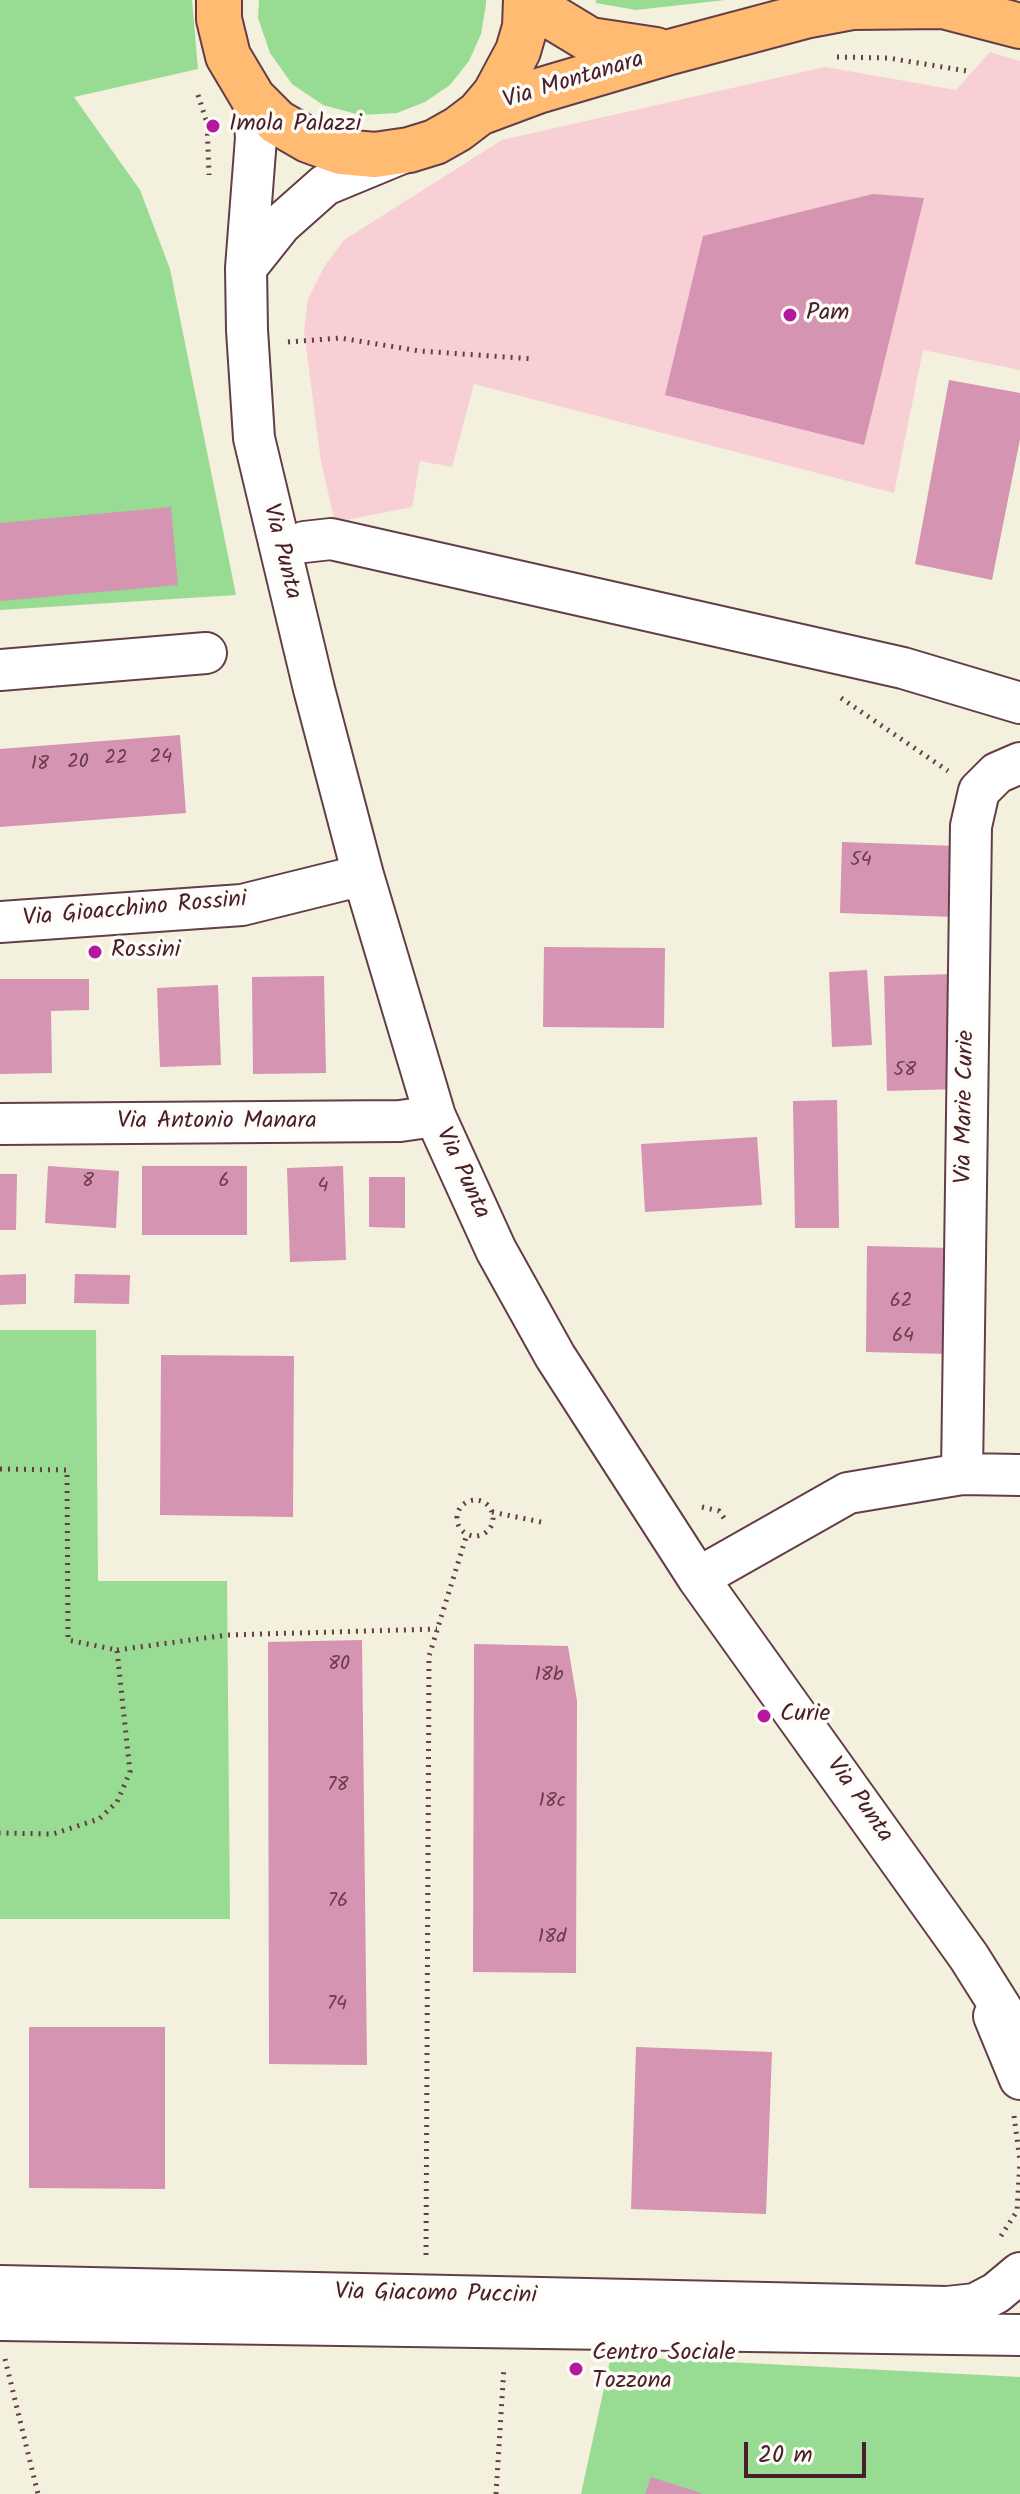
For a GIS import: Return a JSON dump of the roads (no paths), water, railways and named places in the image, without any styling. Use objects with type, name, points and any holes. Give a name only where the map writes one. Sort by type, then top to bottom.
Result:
[{"type":"main road","name":"Via Montanara","points":[[219,0],[219,19],[228,56],[253,98],[277,122],[308,140],[341,152],[375,155],[409,150],[435,142],[479,113],[509,74],[522,39],[526,1],[590,40],[670,52]]},
{"type":"main road","name":"Via Montanara","points":[[479,113],[538,91],[670,52],[805,16],[853,7],[943,6],[1020,26]]},
{"type":"street","name":"Via Punta","points":[[253,98],[256,138],[246,268],[254,438],[303,645],[363,875],[435,1116],[496,1250],[555,1356],[698,1578],[969,1957],[1020,2038]]},
{"type":"street","points":[[246,268],[281,224],[325,185],[409,150]]},
{"type":"street","points":[[304,542],[331,539],[903,668],[1020,703]]},
{"type":"street","points":[[0,670],[206,653]]},
{"type":"street","name":"Via Marie Curie","points":[[962,1474],[971,826],[979,791],[997,773],[1020,763]]},
{"type":"street","name":"Via Gioacchino Rossini","points":[[0,922],[242,905],[363,875]]},
{"type":"street","name":"Via Antonio Manara","points":[[0,1124],[400,1121],[435,1116]]},
{"type":"street","points":[[698,1578],[848,1493],[962,1474],[1020,1475]]},
{"type":"street","name":"Via Punta","points":[[969,1957],[1020,2079]]},
{"type":"street","name":"Via Giacomo Puccini","points":[[0,2286],[53,2304],[818,2318],[975,2304],[996,2293],[1020,2273]]},
{"type":"street","name":"Via Giacomo Puccini","points":[[0,2320],[53,2304],[427,2296],[818,2318],[1020,2335]]},
{"type":"place","name":"Imola Palazzi","points":[[213,126]]},
{"type":"place","name":"Pam","points":[[790,315]]},
{"type":"place","name":"Rossini","points":[[95,952]]},
{"type":"place","name":"Curie","points":[[764,1716]]},
{"type":"place","name":"Centro Sociale Tozzona","points":[[576,2369]]}]
